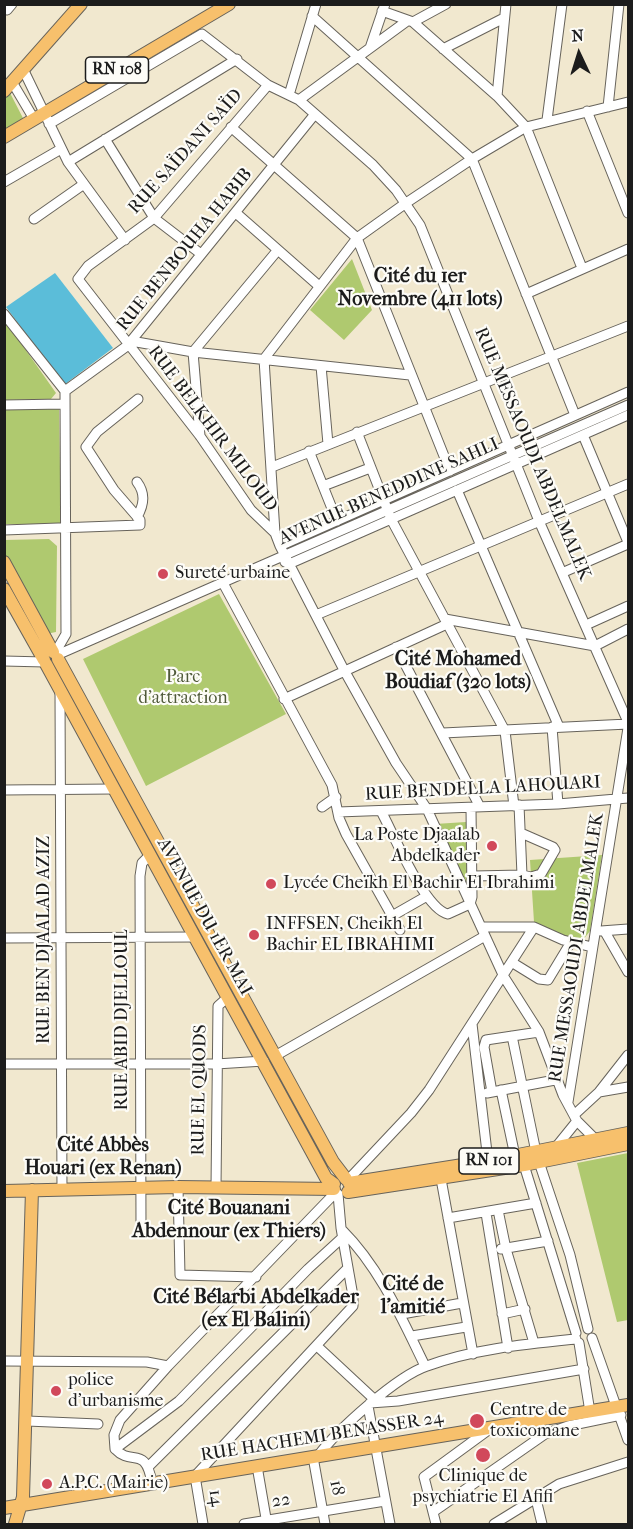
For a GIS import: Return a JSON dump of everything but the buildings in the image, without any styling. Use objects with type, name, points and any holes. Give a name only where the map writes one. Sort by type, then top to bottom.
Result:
[{"type":"main road","points":[[8,87],[81,4]]},
{"type":"main road","name":"RN 108","points":[[4,137],[34,119],[47,118],[229,4]]},
{"type":"main road","points":[[4,562],[51,658]]},
{"type":"main road","points":[[4,589],[51,658]]},
{"type":"main road","name":"AVENUE DU 1ER MAI","points":[[51,658],[60,690],[194,938],[228,997],[333,1161],[343,1187]]},
{"type":"main road","name":"AVENUE DU 1ER MAI","points":[[51,658],[162,849],[240,991],[269,1058]]},
{"type":"main road","points":[[150,855],[162,849]]},
{"type":"main road","points":[[228,997],[240,991]]},
{"type":"main road","name":"RN 101","points":[[537,1157],[556,1147],[628,1133]]},
{"type":"main road","name":"RN 101","points":[[4,1191],[178,1187],[343,1187],[441,1179],[520,1160],[628,1144]]},
{"type":"main road","name":"RN 101","points":[[343,1187],[488,1161],[520,1160]]},
{"type":"main road","points":[[15,1524],[22,1506],[27,1421],[32,1190]]},
{"type":"main road","name":"RUE HACHEMI BENASSER 24","points":[[4,1508],[590,1412],[623,1409]]},
{"type":"street","points":[[289,95],[316,4]]},
{"type":"street","points":[[299,100],[410,21],[447,4]]},
{"type":"street","points":[[497,96],[506,4]]},
{"type":"street","points":[[548,120],[562,4]]},
{"type":"street","points":[[608,107],[619,4]]},
{"type":"street","points":[[370,48],[384,8],[410,21],[497,96],[526,127],[582,268]]},
{"type":"street","points":[[312,16],[472,159],[575,415]]},
{"type":"street","points":[[443,49],[504,18]]},
{"type":"street","name":"RUE MESSAOUDI ABDELMALEK","points":[[47,118],[202,34],[268,85],[299,100],[315,114],[372,165],[405,202],[420,225],[539,521],[564,572],[628,725],[600,931],[592,947],[568,1102]]},
{"type":"street","points":[[68,162],[237,59]]},
{"type":"street","points":[[23,69],[68,162],[125,240]]},
{"type":"street","name":"RUE SAÏDANI SAÏD","points":[[81,285],[78,279],[80,274],[154,218],[268,85]]},
{"type":"street","points":[[8,87],[34,119]]},
{"type":"street","points":[[596,1140],[575,1118],[554,1077],[538,1032],[504,977],[426,809],[396,763],[281,553],[275,533],[264,359],[357,238],[405,202],[526,127],[628,102]]},
{"type":"street","points":[[586,111],[628,213]]},
{"type":"street","name":"RUE BENBOUHA HABIB","points":[[65,391],[129,344],[315,114]]},
{"type":"street","points":[[231,127],[357,238],[450,471]]},
{"type":"street","points":[[105,139],[154,218],[201,254]]},
{"type":"street","points":[[4,182],[61,149]]},
{"type":"street","points":[[34,219],[84,184]]},
{"type":"street","points":[[236,213],[319,286]]},
{"type":"street","points":[[526,294],[628,249]]},
{"type":"street","points":[[200,436],[193,352],[277,251]]},
{"type":"street","name":"RUE BELKHIR MILOUD","points":[[81,285],[200,436],[236,484],[251,510],[275,533]]},
{"type":"street","points":[[4,314],[65,391],[63,404],[66,634],[51,658]]},
{"type":"street","points":[[272,467],[628,326]]},
{"type":"street","points":[[129,344],[410,375]]},
{"type":"street","points":[[321,366],[328,444]]},
{"type":"street","name":"AVENUE BENEDDINE SAHLI","points":[[281,553],[510,450],[575,415],[628,392]]},
{"type":"street","points":[[136,522],[86,447],[97,432],[138,399]]},
{"type":"street","points":[[4,405],[63,404]]},
{"type":"street","name":"AVENUE BENEDDINE SAHLI","points":[[281,553],[337,521],[384,505],[450,471],[628,405]]},
{"type":"street","name":"AVENUE BENEDDINE SAHLI","points":[[289,564],[628,415]]},
{"type":"street","points":[[357,432],[384,505],[505,731],[521,833],[522,874]]},
{"type":"street","points":[[564,572],[628,543],[584,435]]},
{"type":"street","points":[[309,451],[337,521]]},
{"type":"street","points":[[323,486],[370,468]]},
{"type":"street","points":[[136,522],[143,501],[141,488],[137,482]]},
{"type":"street","points":[[316,615],[628,484]]},
{"type":"street","points":[[458,490],[519,631],[556,727],[558,804]]},
{"type":"street","points":[[4,530],[65,530],[136,522]]},
{"type":"street","points":[[4,661],[51,658],[223,583],[281,553]]},
{"type":"street","points":[[223,583],[336,797],[338,812],[346,834],[400,930]]},
{"type":"street","points":[[586,625],[628,606]]},
{"type":"street","points":[[284,699],[446,622],[519,631],[595,646],[628,629]]},
{"type":"street","points":[[396,647],[443,733],[475,807],[474,876],[470,904]]},
{"type":"street","name":"RUE BEN DJAALAD AZIZ","points":[[60,690],[63,937],[62,1190]]},
{"type":"street","points":[[443,733],[628,725]]},
{"type":"street","points":[[4,790],[113,789]]},
{"type":"street","points":[[321,807],[336,797]]},
{"type":"street","name":"RUE BENDELLA LAHOUARI","points":[[338,812],[558,804],[628,798]]},
{"type":"street","points":[[381,811],[427,896],[443,914],[453,913],[470,904]]},
{"type":"street","points":[[474,876],[522,874],[531,877],[541,874],[555,850],[553,846],[521,833]]},
{"type":"street","name":"RUE ABID DJELLOUL","points":[[141,1226],[140,868],[150,855]]},
{"type":"street","points":[[392,916],[427,896]]},
{"type":"street","points":[[152,1483],[149,1466],[137,1457],[119,1454],[115,1449],[114,1435],[120,1420],[168,1366],[343,1187],[411,1113],[504,977],[534,927]]},
{"type":"street","points":[[4,1064],[216,1064],[269,1058],[484,932],[534,927],[571,942],[592,947]]},
{"type":"street","points":[[600,931],[628,929]]},
{"type":"street","points":[[600,931],[628,972]]},
{"type":"street","points":[[4,938],[194,938]]},
{"type":"street","points":[[513,963],[539,979],[548,980],[571,942]]},
{"type":"street","name":"RUE EL QUODS","points":[[216,1187],[218,1006],[228,997]]},
{"type":"street","points":[[472,1024],[488,1161]]},
{"type":"street","points":[[538,1032],[488,1039],[484,1043],[497,1091],[555,1261],[577,1338],[590,1412]]},
{"type":"street","points":[[512,1036],[537,1157],[547,1181],[570,1255],[588,1329],[623,1409],[628,1440]]},
{"type":"street","points":[[556,1147],[575,1118],[628,1055]]},
{"type":"street","points":[[480,1095],[560,1076],[573,1070]]},
{"type":"street","points":[[599,1092],[628,1087]]},
{"type":"street","points":[[441,1179],[466,1327],[473,1354]]},
{"type":"street","points":[[531,1186],[547,1181]]},
{"type":"street","points":[[178,1187],[180,1275],[256,1276]]},
{"type":"street","points":[[195,1476],[353,1306],[342,1232],[343,1187]]},
{"type":"street","points":[[448,1218],[536,1203]]},
{"type":"street","points":[[498,1210],[506,1249],[534,1343]]},
{"type":"street","points":[[486,1213],[508,1348]]},
{"type":"street","points":[[342,1232],[354,1242],[402,1314],[425,1366]]},
{"type":"street","points":[[115,1449],[179,1401],[342,1232]]},
{"type":"street","points":[[492,1250],[549,1241]]},
{"type":"street","points":[[555,1261],[570,1255]]},
{"type":"street","points":[[149,1466],[348,1268]]},
{"type":"street","points":[[495,1271],[512,1268]]},
{"type":"street","points":[[402,1314],[462,1303]]},
{"type":"street","points":[[502,1314],[525,1309]]},
{"type":"street","points":[[412,1336],[466,1327]]},
{"type":"street","points":[[577,1338],[582,1328],[588,1329]]},
{"type":"street","points":[[315,1457],[371,1403],[425,1366],[473,1354],[534,1343],[577,1338],[586,1344],[592,1338]]},
{"type":"street","points":[[317,1346],[371,1403],[375,1447],[390,1524]]},
{"type":"street","points":[[4,1361],[147,1362],[168,1366]]},
{"type":"street","points":[[371,1403],[398,1401],[584,1370]]},
{"type":"street","points":[[433,1512],[545,1434],[623,1409]]},
{"type":"street","points":[[27,1421],[98,1424]]},
{"type":"street","points":[[436,1524],[424,1477],[490,1428]]},
{"type":"street","name":"18","points":[[315,1457],[325,1524]]},
{"type":"street","points":[[494,1524],[505,1522],[536,1499],[570,1479],[628,1462]]},
{"type":"street","points":[[256,1466],[266,1522]]},
{"type":"street","name":"14","points":[[195,1476],[202,1524]]},
{"type":"street","points":[[536,1499],[542,1524]]},
{"type":"street","name":"22","points":[[245,1524],[385,1501]]},
{"type":"green space","points":[[9,91],[24,120],[5,131],[5,97]]},
{"type":"green space","points":[[352,259],[372,310],[344,340],[310,310]]},
{"type":"green space","points":[[4,319],[56,393],[51,399],[5,400]]},
{"type":"green space","points":[[4,409],[59,409],[61,524],[5,524]]},
{"type":"green space","points":[[49,539],[57,546],[56,632],[46,634],[5,558],[4,540]]},
{"type":"green space","name":"Parc d'attraction","points":[[219,594],[286,714],[146,786],[83,659]]},
{"type":"green space","points":[[466,822],[469,894],[435,824]]},
{"type":"green space","points":[[602,855],[590,931],[583,940],[572,941],[534,922],[530,860]]},
{"type":"green space","points":[[628,1153],[628,1320],[617,1322],[577,1163]]},
{"type":"water","points":[[55,273],[113,348],[64,385],[6,307]]},
{"type":"place","name":"Sureté urbaine","points":[[163,574]]},
{"type":"place","name":"La Poste Djaalab Abdelkader","points":[[492,846]]},
{"type":"place","name":"Lycée Cheïkh El Bachir El Ibrahimi","points":[[271,884]]},
{"type":"place","name":"INFFSEN, Cheikh El Bachir EL IBRAHIMI","points":[[254,935]]},
{"type":"place","name":"police d'urbanisme","points":[[56,1391]]},
{"type":"place","name":"Centre de toxicomane","points":[[477,1421]]},
{"type":"place","name":"Clinique de psychiatrie El Afifi","points":[[483,1455]]},
{"type":"place","name":"A.P.C. (Mairie)","points":[[47,1484]]},
{"type":"district","name":"Cité du 1er Novembre (411 lots)","points":[[420,288]]},
{"type":"district","name":"Cité Mohamed Boudiaf (320 lots)","points":[[458,672]]},
{"type":"district","name":"Cité Abbès Houari (ex Renan)","points":[[103,1158]]},
{"type":"district","name":"Cité Bouanani Abdennour (ex Thiers)","points":[[229,1220]]},
{"type":"district","name":"Cité de l'amitié","points":[[413,1296]]},
{"type":"district","name":"Cité Bélarbi Abdelkader (ex El Balini)","points":[[256,1310]]}]
